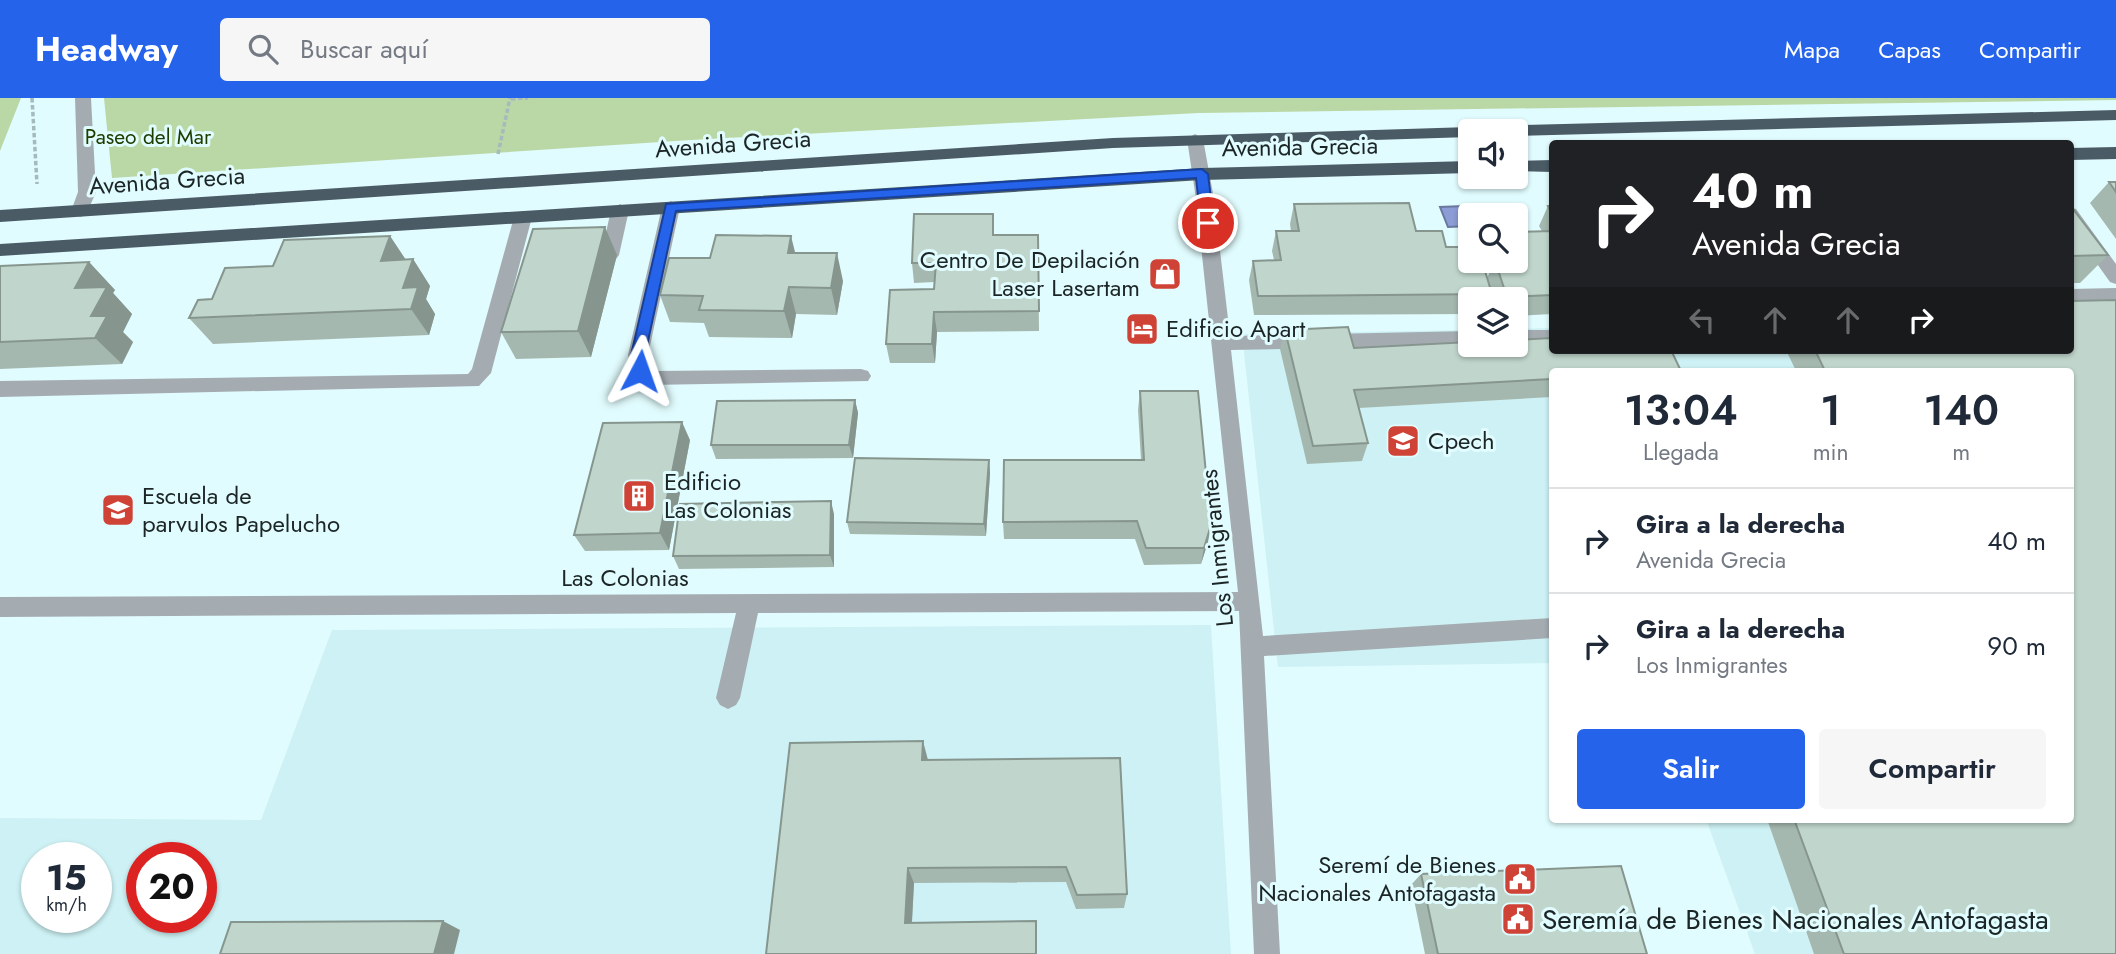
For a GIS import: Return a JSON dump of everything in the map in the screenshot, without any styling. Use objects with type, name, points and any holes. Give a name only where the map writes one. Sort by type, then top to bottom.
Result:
[{"type":"highway","points":[[1528,130],[2116,115]]},
{"type":"highway","name":"Avenida Grecia","points":[[0,216],[1195,139],[1458,132]]},
{"type":"highway","points":[[2074,154],[2116,153]]},
{"type":"highway","points":[[1528,166],[1549,166]]},
{"type":"highway","name":"Avenida Grecia","points":[[0,250],[1202,174],[1458,167]]},
{"type":"street","points":[[80,211],[88,192],[85,184],[83,98]]},
{"type":"street","name":"Los Inmigrantes","points":[[1195,139],[1202,174],[1250,601],[1267,954]]},
{"type":"street","points":[[671,207],[638,355],[640,371],[649,378],[861,376]]},
{"type":"street","points":[[610,255],[620,210]]},
{"type":"street","points":[[522,217],[529,242]]},
{"type":"street","points":[[500,245],[522,217]]},
{"type":"street","points":[[0,389],[472,381],[481,373],[522,217]]},
{"type":"street","points":[[2074,219],[2116,277]]},
{"type":"street","points":[[2074,296],[2116,295]]},
{"type":"street","points":[[1528,337],[1549,337]]},
{"type":"street","points":[[1221,342],[1458,338]]},
{"type":"street","name":"Las Colonias","points":[[1,608],[1250,601]]},
{"type":"street","points":[[728,698],[749,604]]},
{"type":"street","points":[[1252,647],[1549,628]]},
{"type":"path","points":[[32,98],[37,188]]},
{"type":"path","points":[[498,158],[510,98],[528,98]]},
{"type":"shaded area","points":[[1549,328],[1549,354],[2070,354],[2071,368],[1549,368],[1549,663],[1278,667],[1242,334],[1458,330],[1458,357],[1528,357],[1528,329]]},
{"type":"shaded area","points":[[2074,403],[2116,954],[1755,954],[1707,823],[2074,823]]},
{"type":"shaded area","points":[[1211,625],[1231,954],[0,954],[0,818],[261,820],[332,630]]},
{"type":"green space","points":[[0,98],[21,98],[0,151]]},
{"type":"green space","name":"Paseo del Mar","points":[[104,98],[2116,100],[1198,113],[691,140],[112,178]]},
{"type":"water","points":[[1458,206],[1458,227],[1448,227],[1440,207]]},
{"type":"building","points":[[2109,182],[2116,182],[2116,192]]},
{"type":"building","points":[[1409,203],[1416,231],[1442,231],[1446,247],[1458,247],[1458,273],[1486,273],[1490,287],[1458,287],[1458,294],[1258,296],[1253,261],[1281,260],[1276,231],[1299,231],[1294,204]]},
{"type":"building","points":[[2074,210],[2108,255],[2074,256]]},
{"type":"building","points":[[914,214],[993,214],[993,235],[1038,235],[1039,311],[934,312],[932,344],[886,344],[890,290],[934,289],[936,263],[912,263]]},
{"type":"building","points":[[605,227],[578,331],[501,332],[533,229]]},
{"type":"building","points":[[1549,231],[1549,295],[1528,296],[1528,287],[1504,287],[1499,273],[1528,273],[1528,232]]},
{"type":"building","points":[[716,235],[791,236],[788,253],[837,253],[831,288],[789,287],[784,311],[699,310],[703,296],[660,295],[669,258],[710,258]]},
{"type":"building","points":[[390,236],[381,261],[413,259],[403,288],[418,287],[411,309],[189,318],[198,300],[212,299],[225,268],[273,266],[284,240]]},
{"type":"building","points":[[89,262],[75,288],[107,287],[91,316],[107,316],[95,338],[0,342],[0,266]]},
{"type":"building","points":[[2116,300],[2116,954],[1844,954],[1795,823],[2074,823],[2074,368],[1824,368],[1817,354],[2074,354],[2074,301]]},
{"type":"building","points":[[1348,327],[1354,348],[1458,343],[1458,357],[1528,357],[1528,339],[1549,338],[1549,354],[1673,354],[1680,368],[1549,368],[1549,379],[1354,390],[1368,443],[1313,446],[1285,330]]},
{"type":"building","points":[[1140,391],[1198,391],[1211,525],[1204,548],[1146,548],[1137,521],[1003,522],[1004,460],[1144,460]]},
{"type":"building","points":[[855,400],[849,445],[711,445],[717,401]]},
{"type":"building","name":"Edificio Las Colonias","points":[[682,422],[660,533],[574,535],[603,423]]},
{"type":"building","points":[[855,458],[989,460],[984,524],[847,522]]},
{"type":"building","points":[[831,501],[830,555],[673,556],[680,504]]},
{"type":"building","points":[[923,741],[922,760],[1120,758],[1127,894],[1077,895],[1066,867],[908,868],[905,923],[1036,921],[1036,954],[766,954],[790,743]]},
{"type":"building","name":"Seremía de Bienes Nacionales Antofagasta","points":[[1621,866],[1647,954],[1438,954],[1421,874]]},
{"type":"building","points":[[443,921],[434,954],[220,954],[231,922]]},
{"type":"place","name":"Centro De Depilación Laser Lasertam","points":[[1165,274]]},
{"type":"place","name":"Edificio Apart","points":[[1142,329]]},
{"type":"place","name":"Cpech","points":[[1403,441]]},
{"type":"place","name":"Edificio Las Colonias","points":[[639,496]]},
{"type":"place","name":"Escuela de parvulos Papelucho","points":[[118,510]]},
{"type":"place","name":"Seremí de Bienes Nacionales Antofagasta","points":[[1520,879]]},
{"type":"place","name":"Seremía de Bienes Nacionales Antofagasta","points":[[1518,919]]},
{"type":"route","points":[[640,371],[638,355],[671,207],[1202,174],[1208,223]]}]
